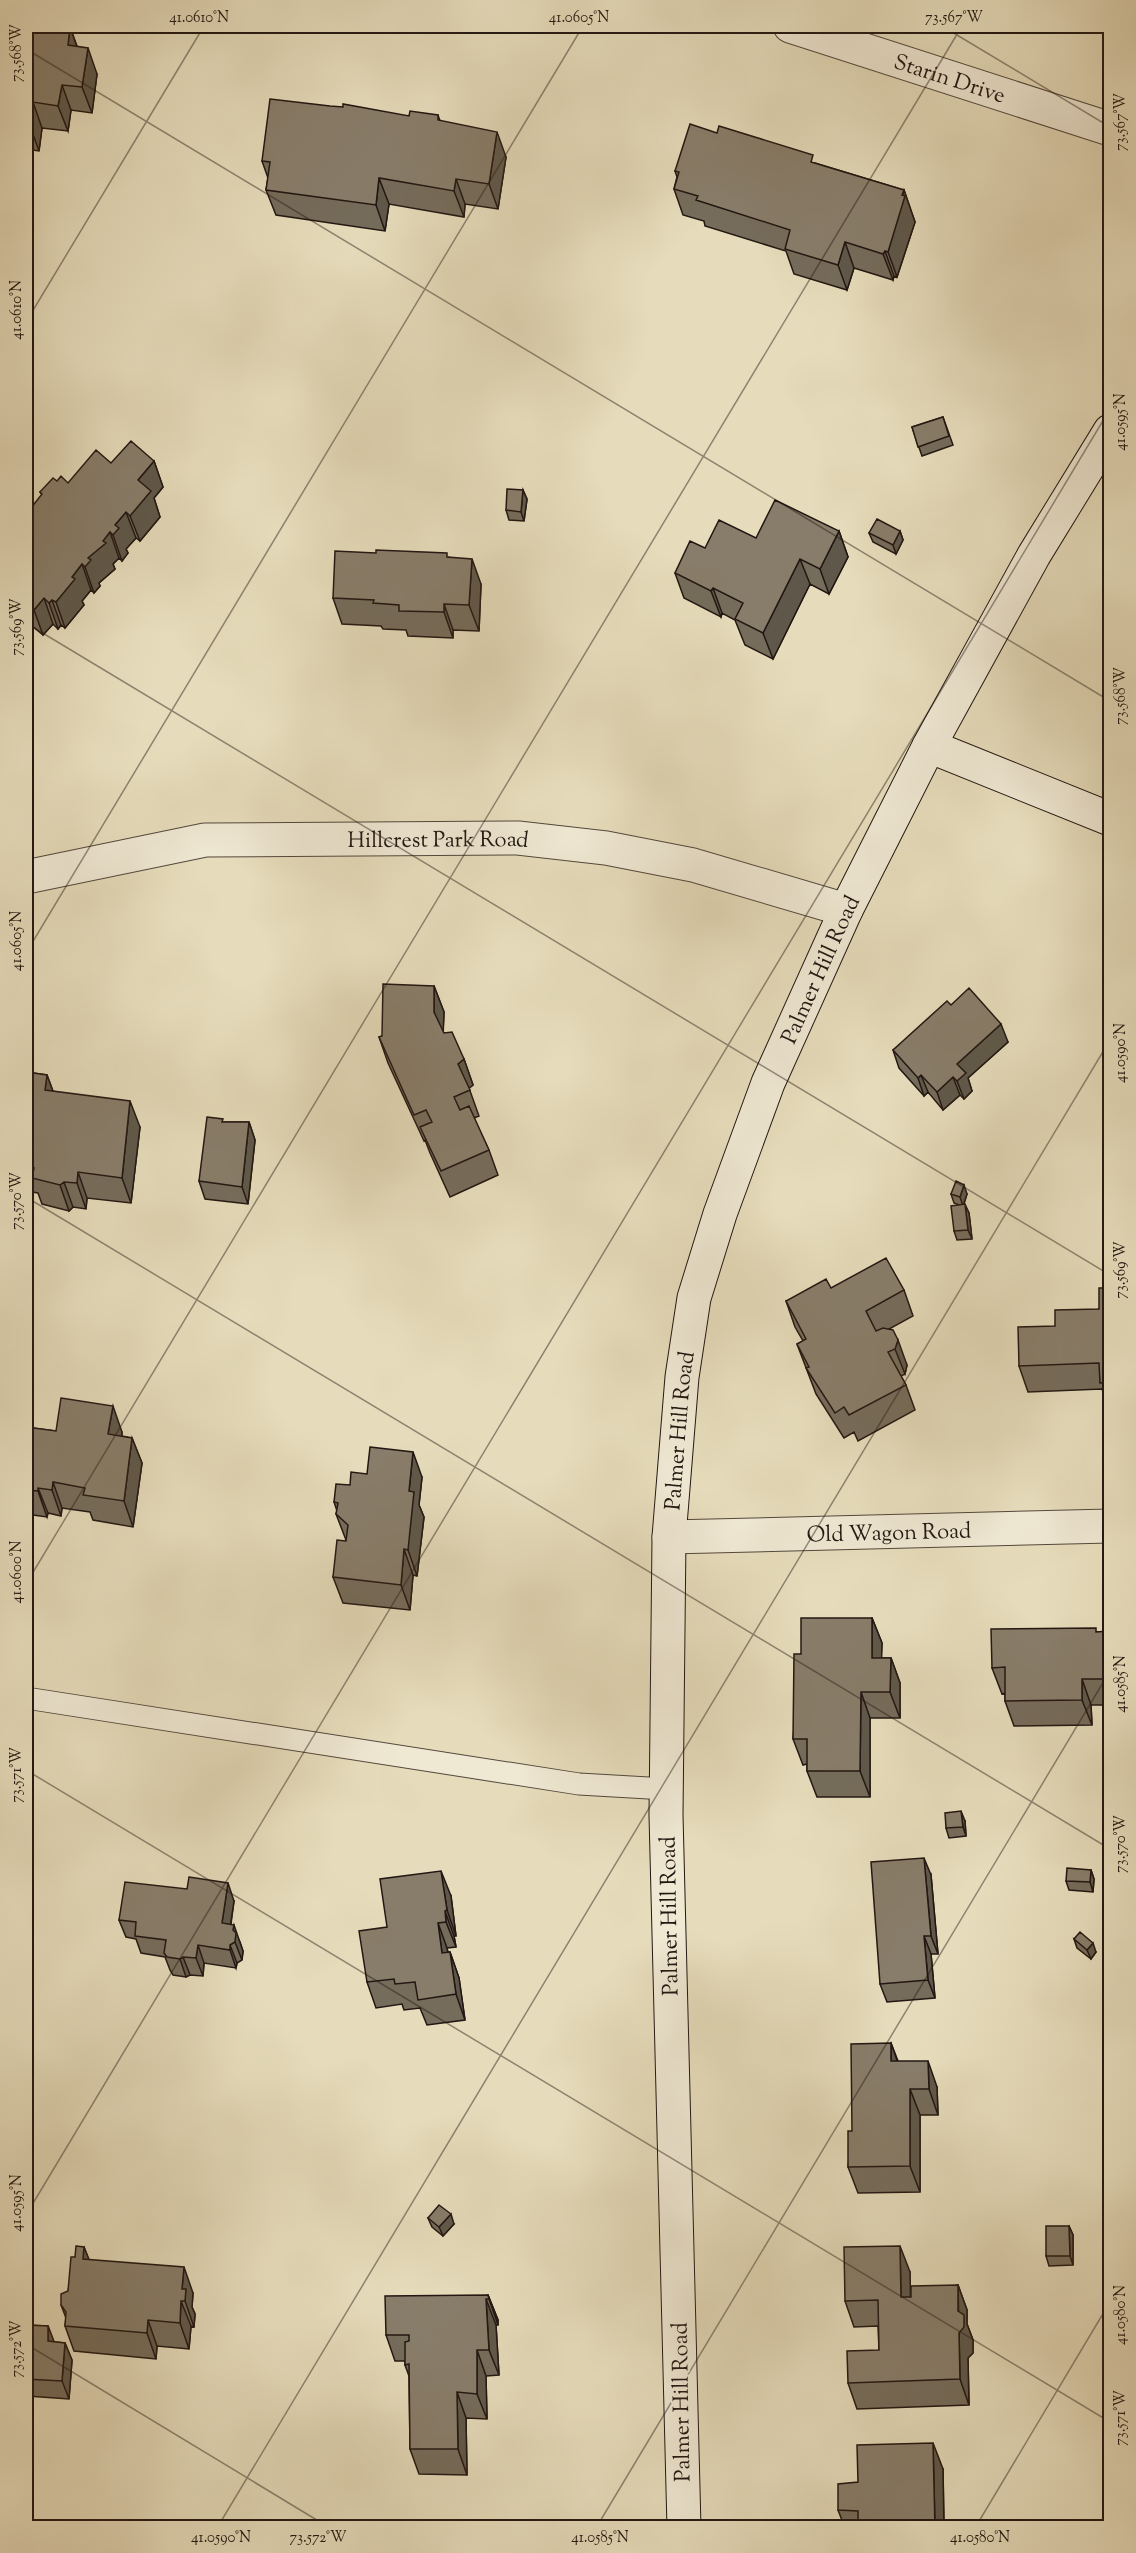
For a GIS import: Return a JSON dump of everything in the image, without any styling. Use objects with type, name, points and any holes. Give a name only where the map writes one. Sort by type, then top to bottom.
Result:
[{"type":"main road","name":"Starin Drive","points":[[790,26],[1110,129]]},
{"type":"main road","name":"Palmer Hill Road","points":[[684,2528],[666,1789],[669,1537],[682,1377],[694,1298],[720,1214],[768,1083],[846,910],[929,746],[1034,555],[1110,431]]},
{"type":"main road","points":[[929,746],[1110,819]]},
{"type":"main road","name":"Hillcrest Park Road","points":[[26,877],[205,840],[518,838],[606,848],[693,865],[846,910]]},
{"type":"main road","name":"Old Wagon Road","points":[[669,1537],[1110,1526]]},
{"type":"lane","points":[[26,1698],[568,1782],[666,1789]]},
{"type":"building","points":[[33,26],[70,27],[68,45],[88,48],[82,87],[62,85],[58,106],[33,102],[30,126],[26,125],[26,61],[28,61]]},
{"type":"building","points":[[270,99],[343,107],[343,104],[409,116],[410,111],[438,115],[438,120],[497,132],[489,184],[456,179],[454,191],[379,178],[376,205],[266,190],[270,162],[262,161]]},
{"type":"building","points":[[690,124],[717,133],[719,126],[813,155],[811,162],[904,190],[902,195],[905,196],[888,252],[885,251],[883,254],[845,242],[838,265],[785,249],[790,230],[696,200],[698,196],[674,189],[679,172],[675,171]]},
{"type":"building","points":[[943,417],[949,436],[918,447],[912,427]]},
{"type":"building","points":[[131,441],[154,461],[138,480],[151,491],[130,516],[126,512],[115,525],[119,528],[113,535],[110,532],[103,541],[106,543],[88,558],[91,560],[85,567],[82,564],[72,577],[75,579],[56,602],[52,600],[49,603],[44,598],[34,610],[26,603],[26,509],[28,506],[31,508],[42,494],[40,492],[53,478],[57,481],[61,476],[68,483],[96,450],[111,463]]},
{"type":"building","points":[[507,489],[523,490],[521,512],[506,510]]},
{"type":"building","points":[[775,500],[839,531],[820,569],[800,559],[763,633],[735,619],[743,603],[713,588],[711,591],[675,573],[690,541],[705,548],[719,520],[756,538]]},
{"type":"building","points":[[877,519],[900,531],[893,545],[869,533]]},
{"type":"building","points":[[376,550],[447,553],[447,557],[472,559],[469,605],[444,604],[444,612],[399,611],[399,605],[373,603],[374,600],[333,598],[335,551],[376,553]]},
{"type":"building","points":[[383,984],[434,986],[434,1012],[444,1033],[452,1032],[464,1059],[458,1064],[470,1090],[454,1097],[460,1110],[469,1106],[489,1150],[441,1171],[420,1127],[432,1122],[426,1110],[414,1115],[379,1037],[382,1036]]},
{"type":"building","points":[[969,988],[1001,1024],[957,1064],[966,1073],[957,1081],[953,1077],[937,1092],[921,1075],[918,1078],[893,1050],[947,1001],[951,1005]]},
{"type":"building","points":[[26,1072],[47,1075],[45,1090],[130,1101],[122,1178],[78,1172],[77,1183],[64,1182],[60,1185],[32,1178],[34,1168],[26,1167]]},
{"type":"building","points":[[207,1117],[223,1119],[222,1122],[249,1122],[242,1187],[199,1181]]},
{"type":"building","points":[[956,1181],[964,1185],[960,1197],[951,1194]]},
{"type":"building","points":[[965,1204],[968,1230],[954,1231],[951,1206]]},
{"type":"building","points":[[886,1258],[904,1290],[866,1311],[876,1331],[883,1328],[893,1330],[898,1340],[895,1349],[888,1352],[906,1385],[849,1415],[844,1407],[835,1413],[806,1368],[809,1367],[797,1344],[806,1339],[786,1301],[826,1279],[831,1288]]},
{"type":"building","points":[[1099,1288],[1110,1288],[1110,1382],[1100,1383],[1099,1363],[1019,1366],[1018,1327],[1055,1326],[1055,1310],[1099,1309]]},
{"type":"building","points":[[61,1398],[113,1406],[108,1434],[132,1438],[124,1501],[83,1495],[85,1488],[53,1482],[52,1490],[38,1488],[38,1491],[26,1490],[26,1427],[56,1431]]},
{"type":"building","points":[[370,1447],[413,1452],[409,1491],[414,1492],[408,1550],[404,1549],[401,1585],[333,1577],[337,1540],[346,1541],[348,1525],[336,1514],[338,1503],[334,1502],[336,1484],[350,1485],[351,1472],[367,1474]]},
{"type":"building","points":[[801,1618],[872,1618],[872,1658],[891,1658],[890,1692],[861,1692],[860,1771],[807,1771],[807,1739],[793,1739],[794,1654],[801,1654]]},
{"type":"building","points":[[1096,1628],[1096,1632],[1110,1631],[1110,1679],[1082,1679],[1082,1700],[1005,1701],[1005,1667],[992,1668],[991,1629]]},
{"type":"building","points":[[961,1811],[963,1827],[946,1828],[945,1813]]},
{"type":"building","points":[[924,1858],[931,1936],[924,1936],[928,1980],[880,1984],[871,1862]]},
{"type":"building","points":[[1067,1868],[1091,1870],[1090,1882],[1066,1881]]},
{"type":"building","points":[[441,1871],[447,1910],[445,1911],[446,1922],[438,1923],[442,1953],[450,1952],[456,1994],[418,2000],[415,1982],[395,1984],[394,1979],[367,1982],[359,1931],[387,1927],[380,1879]]},
{"type":"building","points":[[189,1877],[228,1883],[222,1923],[234,1925],[235,1942],[230,1945],[230,1950],[198,1945],[196,1958],[167,1957],[164,1953],[166,1940],[135,1936],[136,1922],[119,1920],[125,1882],[187,1889]]},
{"type":"building","points":[[1080,1932],[1093,1943],[1087,1950],[1074,1939]]},
{"type":"building","points":[[891,2043],[891,2061],[928,2061],[929,2089],[910,2089],[910,2166],[848,2167],[848,2131],[852,2131],[851,2044]]},
{"type":"building","points":[[1109,2192],[1110,2217],[1108,2217]]},
{"type":"building","points":[[439,2205],[451,2214],[439,2227],[428,2218]]},
{"type":"building","points":[[1046,2226],[1069,2226],[1070,2256],[1046,2256]]},
{"type":"building","points":[[76,2246],[84,2247],[83,2259],[184,2267],[182,2289],[186,2289],[185,2301],[181,2301],[180,2323],[148,2320],[147,2333],[65,2326],[66,2312],[61,2305],[61,2294],[68,2291],[71,2257],[75,2257]]},
{"type":"building","points":[[900,2246],[901,2297],[911,2297],[911,2286],[958,2285],[958,2311],[964,2315],[964,2327],[959,2333],[960,2379],[848,2383],[847,2351],[879,2350],[878,2300],[845,2301],[844,2247]]},
{"type":"building","points":[[488,2295],[489,2299],[486,2299],[489,2350],[477,2350],[477,2394],[457,2392],[458,2449],[410,2449],[409,2364],[405,2365],[405,2342],[409,2341],[409,2335],[386,2335],[385,2296]]},
{"type":"building","points":[[26,2325],[48,2326],[48,2341],[65,2343],[62,2381],[26,2379]]},
{"type":"building","points":[[933,2443],[935,2528],[858,2528],[858,2511],[838,2510],[838,2484],[858,2482],[857,2445]]}]
